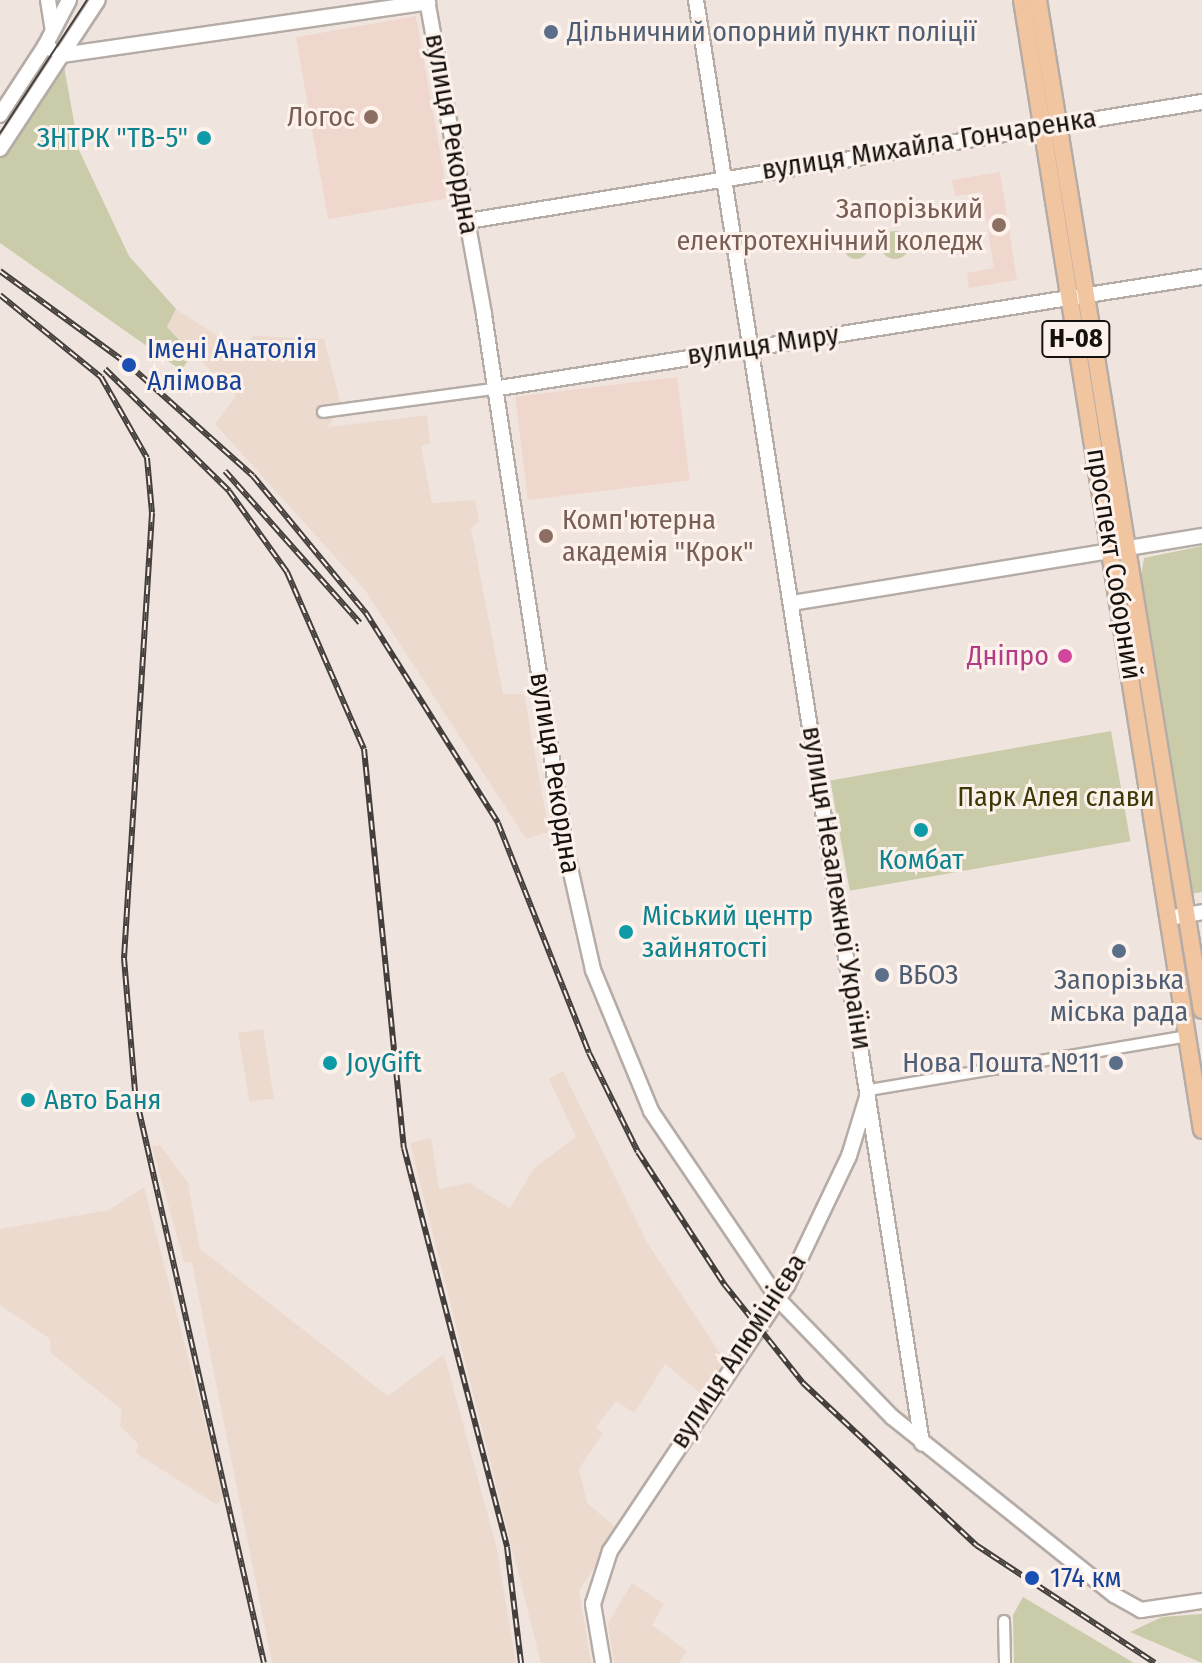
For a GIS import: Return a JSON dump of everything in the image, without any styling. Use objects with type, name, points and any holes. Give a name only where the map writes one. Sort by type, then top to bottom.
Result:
[{"type":"main road","name":"проспект Соборний","points":[[1022,0],[1087,296],[1169,918],[1202,1130]]},
{"type":"main road","name":"проспект Соборний","points":[[1038,0],[1069,299],[1196,913],[1202,1010]]},
{"type":"street","points":[[48,0],[53,31]]},
{"type":"street","points":[[0,115],[45,46],[69,0]]},
{"type":"street","points":[[0,149],[98,0]]},
{"type":"street","name":"вулиця Незалежної України","points":[[696,0],[922,1443]]},
{"type":"street","points":[[45,46],[62,55],[428,1]]},
{"type":"street","name":"вулиця Рекордна","points":[[428,1],[468,221],[566,850],[593,970],[651,1111],[779,1300],[922,1443]]},
{"type":"street","name":"вулиця Михайла Гончаренка","points":[[468,221],[1050,124],[1202,102]]},
{"type":"street","name":"вулиця Миру","points":[[323,412],[493,389],[1202,277]]},
{"type":"street","points":[[792,603],[1121,552],[1202,536]]},
{"type":"street","points":[[1169,918],[1196,913]]},
{"type":"street","points":[[1175,961],[1198,957]]},
{"type":"street","points":[[869,1090],[1187,1036]]},
{"type":"street","name":"вулиця Алюмінієва","points":[[603,1663],[593,1604],[610,1551],[779,1300],[849,1156],[869,1090]]},
{"type":"street","points":[[922,1443],[1114,1595],[1141,1610],[1202,1601]]},
{"type":"street","points":[[1004,1621],[1005,1663]]},
{"type":"shaded area","name":"Логос","points":[[416,16],[448,198],[328,219],[296,37]]},
{"type":"shaded area","name":"Запорізький електротехнічний коледж","points":[[1000,172],[1017,280],[969,288],[967,273],[994,268],[982,192],[955,196],[952,180]]},
{"type":"shaded area","points":[[176,309],[240,350],[253,336],[324,339],[341,405],[328,427],[427,415],[430,443],[421,446],[432,503],[475,500],[479,522],[471,528],[503,694],[524,694],[549,832],[526,839],[365,590],[215,424],[236,396],[167,327]]},
{"type":"shaded area","points":[[677,377],[690,480],[528,500],[515,397]]},
{"type":"shaded area","points":[[263,1029],[274,1098],[249,1102],[238,1033]]},
{"type":"shaded area","points":[[563,1071],[648,1244],[727,1364],[699,1392],[665,1364],[634,1413],[616,1401],[596,1427],[603,1433],[579,1469],[587,1503],[619,1530],[579,1591],[591,1663],[541,1663],[410,1143],[431,1138],[439,1189],[469,1183],[510,1208],[534,1168],[576,1137],[549,1079]]},
{"type":"shaded area","points":[[160,1145],[188,1183],[200,1249],[388,1396],[444,1354],[497,1549],[516,1663],[272,1663],[192,1263],[184,1262],[152,1146]]},
{"type":"shaded area","points":[[144,1187],[224,1496],[217,1505],[136,1453],[138,1444],[120,1426],[122,1410],[51,1353],[50,1339],[0,1305],[0,1229],[109,1210]]},
{"type":"shaded area","points":[[632,1583],[664,1604],[652,1625],[687,1651],[679,1663],[614,1663],[608,1623]]},
{"type":"green space","points":[[62,55],[79,150],[129,256],[176,309],[167,327],[193,354],[181,370],[0,243],[0,149]]},
{"type":"green space","points":[[895,231],[905,235],[909,245],[905,255],[895,259],[885,255],[881,245],[885,235]]},
{"type":"green space","points":[[856,235],[865,238],[868,247],[865,256],[856,259],[847,256],[844,247],[847,238]]},
{"type":"green space","points":[[1202,546],[1202,892],[1190,894],[1141,576],[1144,558]]},
{"type":"green space","name":"Парк Алея слави","points":[[1111,731],[1130,841],[850,891],[830,780]]},
{"type":"green space","points":[[1023,1597],[1134,1663],[1014,1663],[1013,1615]]},
{"type":"green space","points":[[1202,1614],[1202,1663],[1130,1632],[1162,1617]]},
{"type":"tram line","points":[[0,133],[87,0]]},
{"type":"railway","points":[[0,271],[129,365],[253,476],[366,613],[498,823],[589,1053],[638,1152],[724,1284],[803,1383],[976,1545],[1155,1663]]},
{"type":"railway","points":[[0,295],[101,377],[147,458],[152,513],[124,958],[135,1093],[264,1663]]},
{"type":"railway","points":[[105,369],[229,491],[287,572],[364,749],[404,1148],[507,1547],[521,1663]]},
{"type":"railway","points":[[225,471],[360,623]]},
{"type":"place","name":"Дільничний опорний пункт поліції","points":[[551,32]]},
{"type":"place","name":"Логос","points":[[371,117]]},
{"type":"place","name":"ЗНТРК \"ТВ-5\"","points":[[204,138]]},
{"type":"place","name":"Запорізький електротехнічний коледж","points":[[999,225]]},
{"type":"place","name":"Імені Анатолія Алімова","points":[[129,365]]},
{"type":"place","name":"Комп'ютерна академія \"Крок\"","points":[[546,536]]},
{"type":"place","name":"Дніпро","points":[[1065,656]]},
{"type":"place","name":"Комбат","points":[[921,830]]},
{"type":"place","name":"Міський центр зайнятості","points":[[626,932]]},
{"type":"place","name":"Запорізька міська рада","points":[[1119,951]]},
{"type":"place","name":"ВБОЗ","points":[[882,975]]},
{"type":"place","name":"JoyGift","points":[[330,1063]]},
{"type":"place","name":"Нова Пошта №11","points":[[1116,1063]]},
{"type":"place","name":"Авто Баня","points":[[28,1100]]},
{"type":"place","name":"174 км","points":[[1032,1578]]}]
